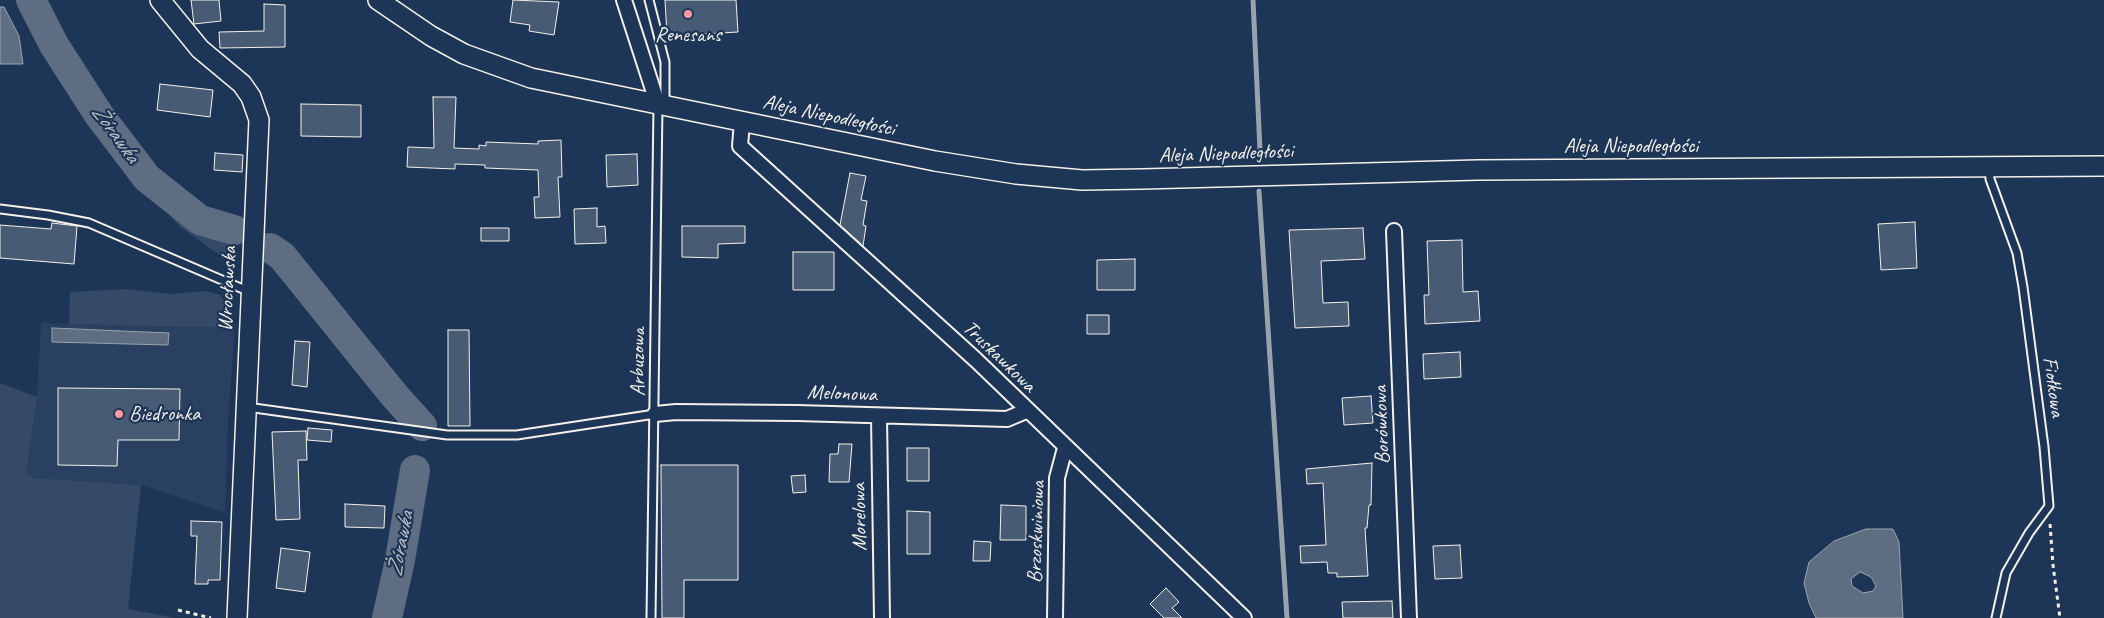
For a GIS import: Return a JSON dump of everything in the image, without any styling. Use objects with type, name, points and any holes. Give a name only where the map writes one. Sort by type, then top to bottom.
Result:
[{"type":"street","name":"Wrocławska","points":[[160,0],[194,43],[242,84],[251,97],[259,120],[244,407],[237,618]]},
{"type":"street","name":"Aleja Niepodległości","points":[[378,0],[431,36],[493,66],[530,78],[935,161],[1016,174],[1082,180],[1478,170],[2104,166]]},
{"type":"street","points":[[624,0],[661,106]]},
{"type":"street","name":"Truskawkowa","points":[[742,122],[740,146],[976,360],[1026,411],[1244,618]]},
{"type":"street","name":"Borówkowa","points":[[1394,231],[1409,618]]},
{"type":"street","name":"Melonowa","points":[[655,414],[695,412],[1007,419],[1026,411]]},
{"type":"street","name":"Morelowa","points":[[879,416],[882,618]]},
{"type":"street","name":"Brzoskwiniowa","points":[[1055,618],[1057,478],[1065,448]]},
{"type":"lane","name":"Arbuzowa","points":[[649,0],[665,62],[661,106],[651,618]]},
{"type":"lane","name":"Fiołkowa","points":[[1989,167],[1990,179],[2017,253],[2023,286],[2050,506]]},
{"type":"lane","points":[[0,209],[48,215],[89,223],[250,293]]},
{"type":"lane","points":[[244,407],[447,434],[517,435],[655,414]]},
{"type":"lane","points":[[1996,618],[2006,573],[2029,533],[2050,506]]},
{"type":"path","points":[[2050,506],[2052,565],[2060,618]]},
{"type":"path","points":[[178,610],[211,618]]},
{"type":"shaded area","points":[[0,7],[4,7],[19,36],[23,64],[0,64]]},
{"type":"shaded area","points":[[49,46],[101,128],[151,186],[236,245],[234,265],[179,226],[94,130],[47,58]]},
{"type":"shaded area","points":[[127,289],[170,294],[205,291],[220,295],[233,312],[235,328],[69,324],[70,292]]},
{"type":"shaded area","points":[[41,323],[235,328],[228,418],[225,513],[141,485],[34,478],[26,474],[37,397]]},
{"type":"shaded area","points":[[52,328],[169,333],[168,345],[52,342]]},
{"type":"shaded area","points":[[0,383],[37,397],[26,474],[34,478],[141,485],[128,609],[176,618],[0,618]]},
{"type":"shaded area","points":[[1866,529],[1893,529],[1899,542],[1903,618],[1816,618],[1809,603],[1804,583],[1809,562],[1834,541]],"holes":[[[1860,572],[1871,577],[1876,586],[1873,591],[1863,593],[1852,586],[1851,579]]]},
{"type":"building","points":[[191,0],[219,0],[221,21],[194,24]]},
{"type":"building","points":[[513,0],[559,2],[554,35],[529,31],[530,25],[510,22]]},
{"type":"building","points":[[665,0],[736,0],[738,32],[667,36]]},
{"type":"building","points":[[264,4],[285,5],[285,47],[220,48],[219,32],[264,31]]},
{"type":"building","points":[[160,84],[213,90],[210,117],[157,110]]},
{"type":"building","points":[[433,97],[456,97],[454,148],[479,149],[479,145],[486,146],[486,142],[538,144],[538,141],[561,140],[562,177],[558,177],[560,217],[535,218],[534,197],[539,197],[538,170],[485,168],[485,165],[455,164],[455,169],[407,167],[408,147],[434,148]]},
{"type":"building","points":[[301,104],[361,105],[361,137],[301,136]]},
{"type":"building","points":[[215,153],[243,155],[242,172],[214,170]]},
{"type":"building","points":[[637,154],[638,185],[607,187],[606,155]]},
{"type":"building","points":[[850,173],[866,176],[861,200],[867,201],[863,225],[866,226],[863,246],[840,225]]},
{"type":"building","points":[[597,208],[597,227],[605,226],[606,243],[575,244],[574,209]]},
{"type":"building","points":[[1915,222],[1917,268],[1881,270],[1878,224]]},
{"type":"building","points":[[52,223],[77,226],[74,264],[0,258],[0,225],[51,229]]},
{"type":"building","points":[[682,226],[745,226],[745,243],[718,244],[718,258],[682,257]]},
{"type":"building","points":[[481,228],[509,228],[509,241],[481,241]]},
{"type":"building","points":[[1363,228],[1365,259],[1321,261],[1323,303],[1348,302],[1349,326],[1295,328],[1289,230]]},
{"type":"building","points":[[1462,240],[1463,292],[1478,291],[1480,321],[1425,324],[1424,295],[1429,295],[1427,241]]},
{"type":"building","points":[[793,252],[834,252],[834,290],[793,290]]},
{"type":"building","points":[[1135,259],[1135,290],[1097,290],[1097,260]]},
{"type":"building","points":[[1087,315],[1109,315],[1109,334],[1087,334]]},
{"type":"building","points":[[448,330],[469,330],[470,426],[448,426]]},
{"type":"building","points":[[295,341],[310,342],[307,387],[292,385]]},
{"type":"building","points":[[1460,352],[1461,377],[1424,379],[1423,354]]},
{"type":"building","name":"Biedronka","points":[[58,388],[180,389],[179,440],[118,440],[117,466],[58,465]]},
{"type":"building","points":[[1371,396],[1373,423],[1344,425],[1342,398]]},
{"type":"building","points":[[308,428],[332,430],[331,442],[307,440]]},
{"type":"building","points":[[306,431],[307,460],[298,460],[300,519],[276,520],[272,432]]},
{"type":"building","points":[[839,444],[852,444],[849,482],[829,482],[830,454],[838,454]]},
{"type":"building","points":[[907,448],[929,448],[929,481],[907,481]]},
{"type":"building","points":[[1372,463],[1371,505],[1369,505],[1367,528],[1365,528],[1368,576],[1337,577],[1337,573],[1328,573],[1327,562],[1301,563],[1300,546],[1326,545],[1323,483],[1307,484],[1306,469]]},
{"type":"building","points":[[661,465],[738,465],[738,580],[684,580],[684,618],[662,618]]},
{"type":"building","points":[[805,475],[806,492],[793,493],[791,476]]},
{"type":"building","points":[[345,504],[385,506],[384,528],[345,527]]},
{"type":"building","points":[[1001,505],[1026,506],[1026,540],[1000,540]]},
{"type":"building","points":[[907,511],[930,512],[930,554],[907,554]]},
{"type":"building","points":[[191,521],[222,522],[220,580],[208,580],[208,584],[195,584],[197,536],[191,536]]},
{"type":"building","points":[[974,541],[991,542],[990,561],[973,561]]},
{"type":"building","points":[[1460,545],[1462,578],[1435,579],[1433,546]]},
{"type":"building","points":[[281,548],[310,552],[305,592],[276,588]]},
{"type":"building","points":[[1166,588],[1179,602],[1172,608],[1182,618],[1164,618],[1150,604]]},
{"type":"building","points":[[1392,601],[1393,618],[1343,618],[1342,602]]},
{"type":"waterway","name":"Żórawka","points":[[31,0],[54,45],[99,115],[147,178],[200,220],[234,230]]},
{"type":"waterway","points":[[1253,0],[1260,150]]},
{"type":"waterway","points":[[1259,191],[1287,618]]},
{"type":"waterway","name":"Żórawka","points":[[270,248],[282,256],[394,395],[422,426]]},
{"type":"waterway","name":"Żórawka","points":[[387,618],[400,560],[415,470]]},
{"type":"place","name":"Renesans","points":[[688,14]]},
{"type":"place","name":"Biedronka","points":[[119,414]]}]
